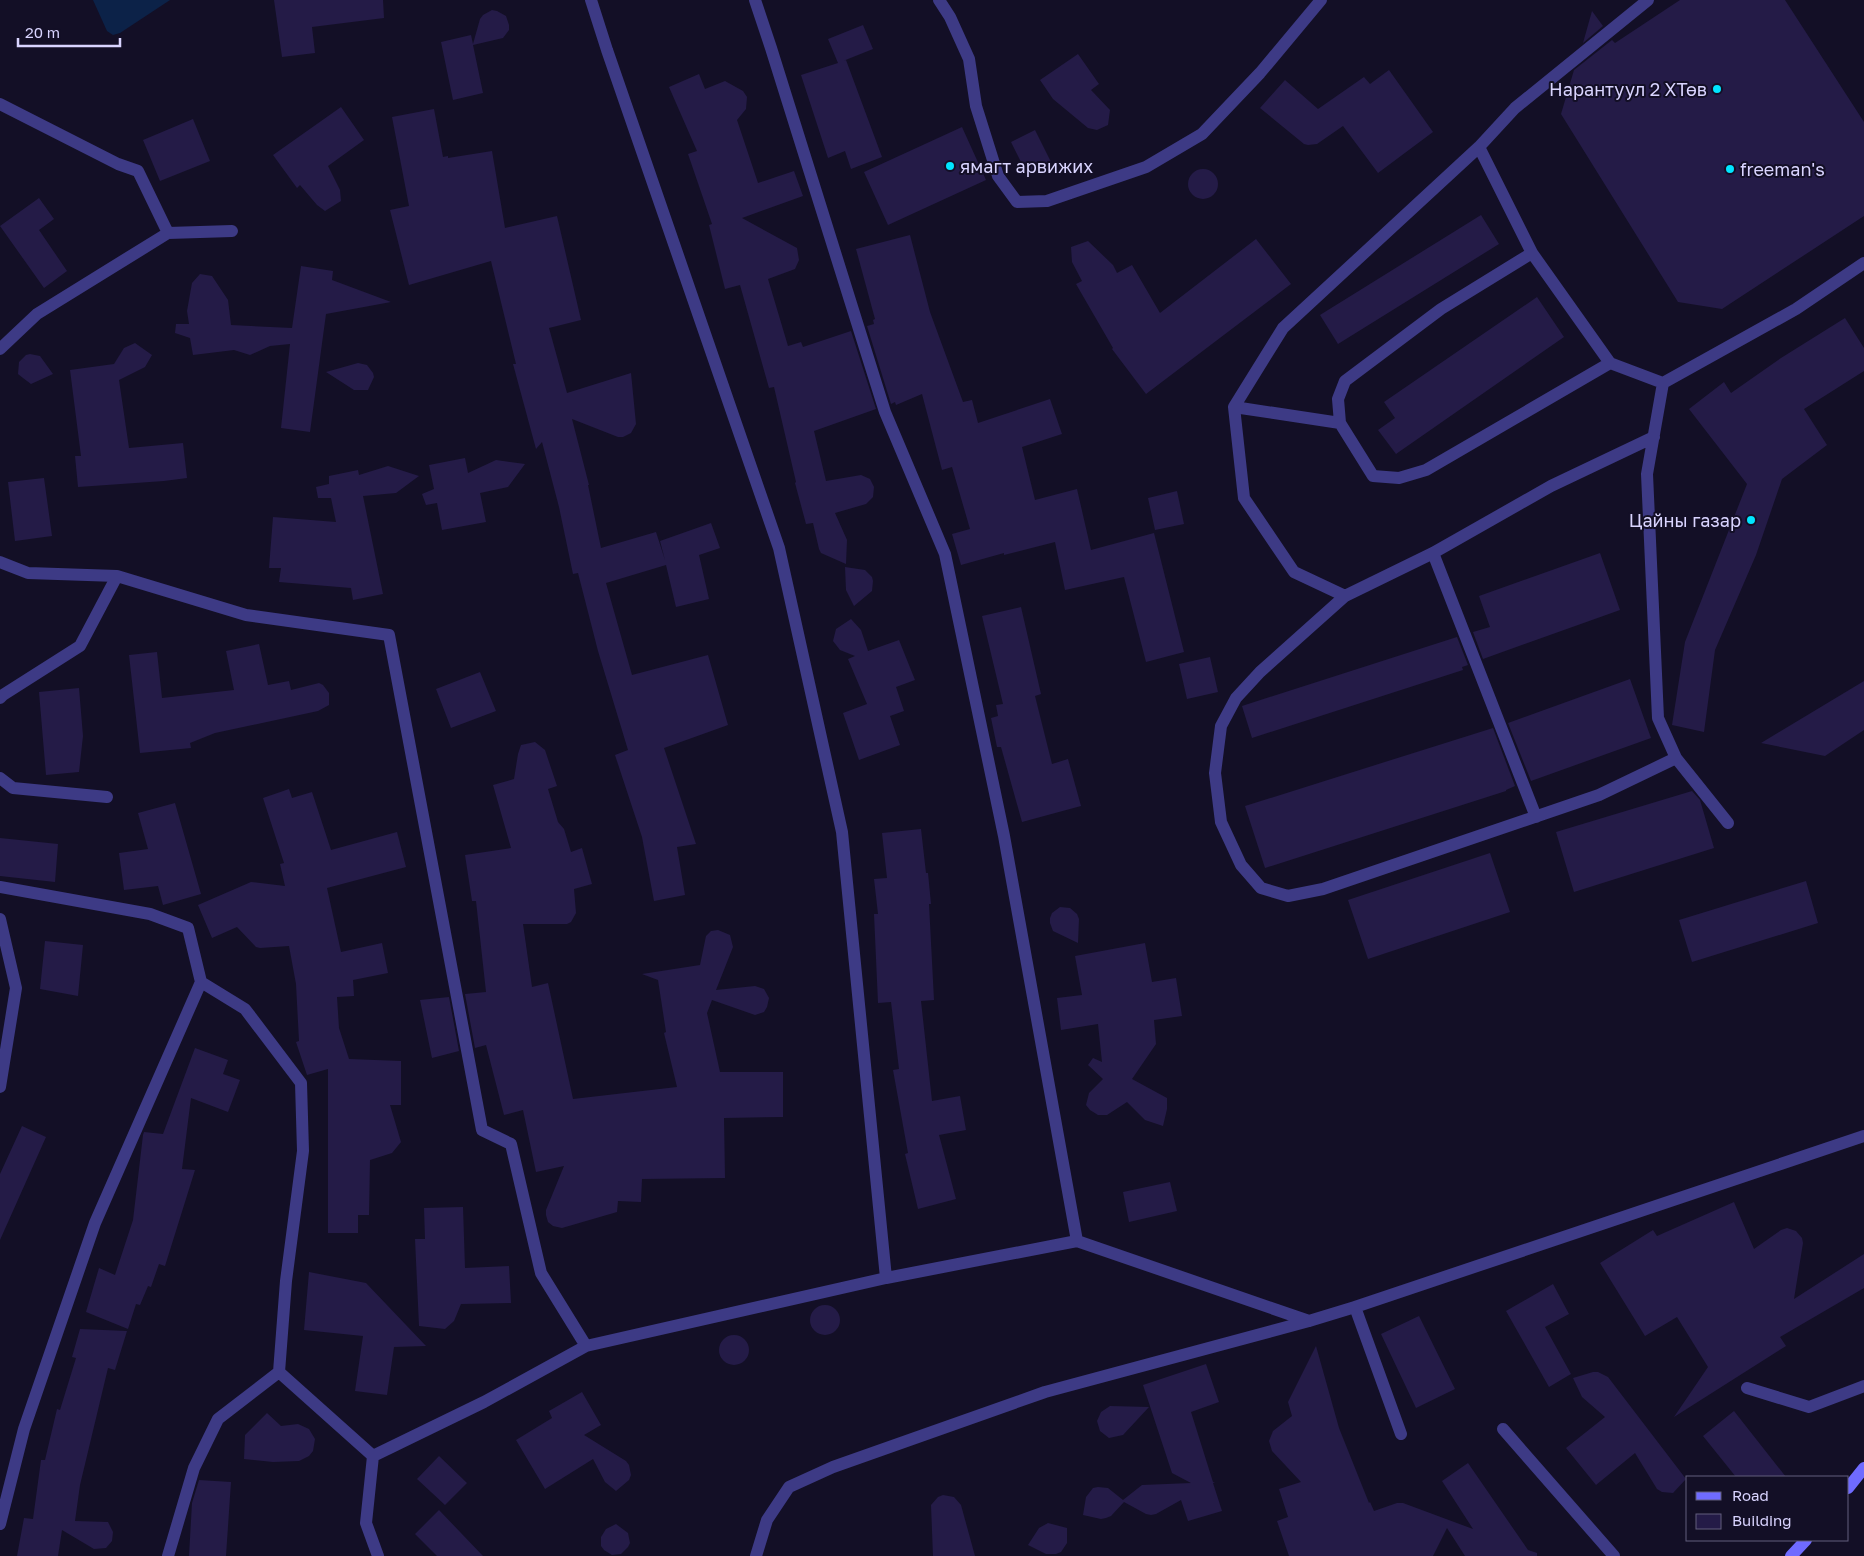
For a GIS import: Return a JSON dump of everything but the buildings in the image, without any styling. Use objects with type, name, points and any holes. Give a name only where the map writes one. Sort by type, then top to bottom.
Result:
[{"type":"main road","points":[[1849,1487],[1864,1468]]},
{"type":"main road","points":[[1791,1556],[1805,1541]]},
{"type":"street","points":[[592,0],[607,50],[778,548],[842,832],[886,1278]]},
{"type":"street","points":[[755,0],[772,48],[885,412],[945,554],[1004,836],[1077,1241]]},
{"type":"street","points":[[938,0],[950,17],[969,59],[976,106],[998,176],[1017,202],[1047,202],[1146,166],[1202,134],[1260,73],[1322,0]]},
{"type":"street","points":[[1345,596],[1294,572],[1244,498],[1234,407],[1283,328],[1479,147],[1515,108],[1648,0]]},
{"type":"street","points":[[0,104],[118,164],[138,171],[168,233]]},
{"type":"street","points":[[1479,147],[1532,253],[1610,363],[1663,383],[1796,309],[1864,263]]},
{"type":"street","points":[[0,350],[37,314],[168,233],[232,231]]},
{"type":"street","points":[[1532,253],[1441,309],[1345,381],[1338,399],[1340,422],[1373,476],[1399,478],[1426,470],[1610,363]]},
{"type":"street","points":[[1663,383],[1647,474],[1658,718],[1676,758],[1728,823]]},
{"type":"street","points":[[1234,407],[1340,422]]},
{"type":"street","points":[[1654,437],[1551,486],[1433,553],[1345,596],[1260,672],[1236,698],[1220,726],[1215,773],[1221,822],[1241,865],[1261,888],[1288,896],[1323,889],[1599,795],[1676,758]]},
{"type":"street","points":[[1433,553],[1536,817]]},
{"type":"street","points":[[0,562],[28,573],[117,576],[246,615],[389,635],[482,1130],[511,1144],[541,1272],[586,1346]]},
{"type":"street","points":[[1,698],[80,646],[117,576]]},
{"type":"street","points":[[0,778],[13,788],[107,797]]},
{"type":"street","points":[[0,886],[150,914],[188,928],[201,982],[95,1223],[24,1429],[0,1524]]},
{"type":"street","points":[[0,919],[16,988],[0,1087]]},
{"type":"street","points":[[168,1556],[194,1468],[218,1419],[279,1372],[286,1281],[303,1151],[301,1083],[244,1010],[201,982]]},
{"type":"street","points":[[756,1556],[767,1520],[789,1487],[833,1467],[1045,1392],[1310,1321],[1355,1307],[1864,1136]]},
{"type":"street","points":[[373,1456],[484,1402],[586,1346],[886,1278],[1077,1241],[1310,1321]]},
{"type":"street","points":[[1355,1307],[1401,1434]]},
{"type":"street","points":[[279,1372],[373,1456]]},
{"type":"street","points":[[1747,1388],[1809,1407],[1864,1386]]},
{"type":"street","points":[[1504,1429],[1614,1556]]},
{"type":"street","points":[[373,1456],[366,1523],[378,1556]]},
{"type":"water","points":[[93,0],[170,0],[120,33],[113,35],[107,31]]},
{"type":"place","name":"Нарантуул 2 ХТөв","points":[[1717,89]]},
{"type":"place","name":"ямагт арвижих","points":[[950,166]]},
{"type":"place","name":"freeman's","points":[[1730,169]]},
{"type":"place","name":"Цайны газар","points":[[1751,520]]}]
